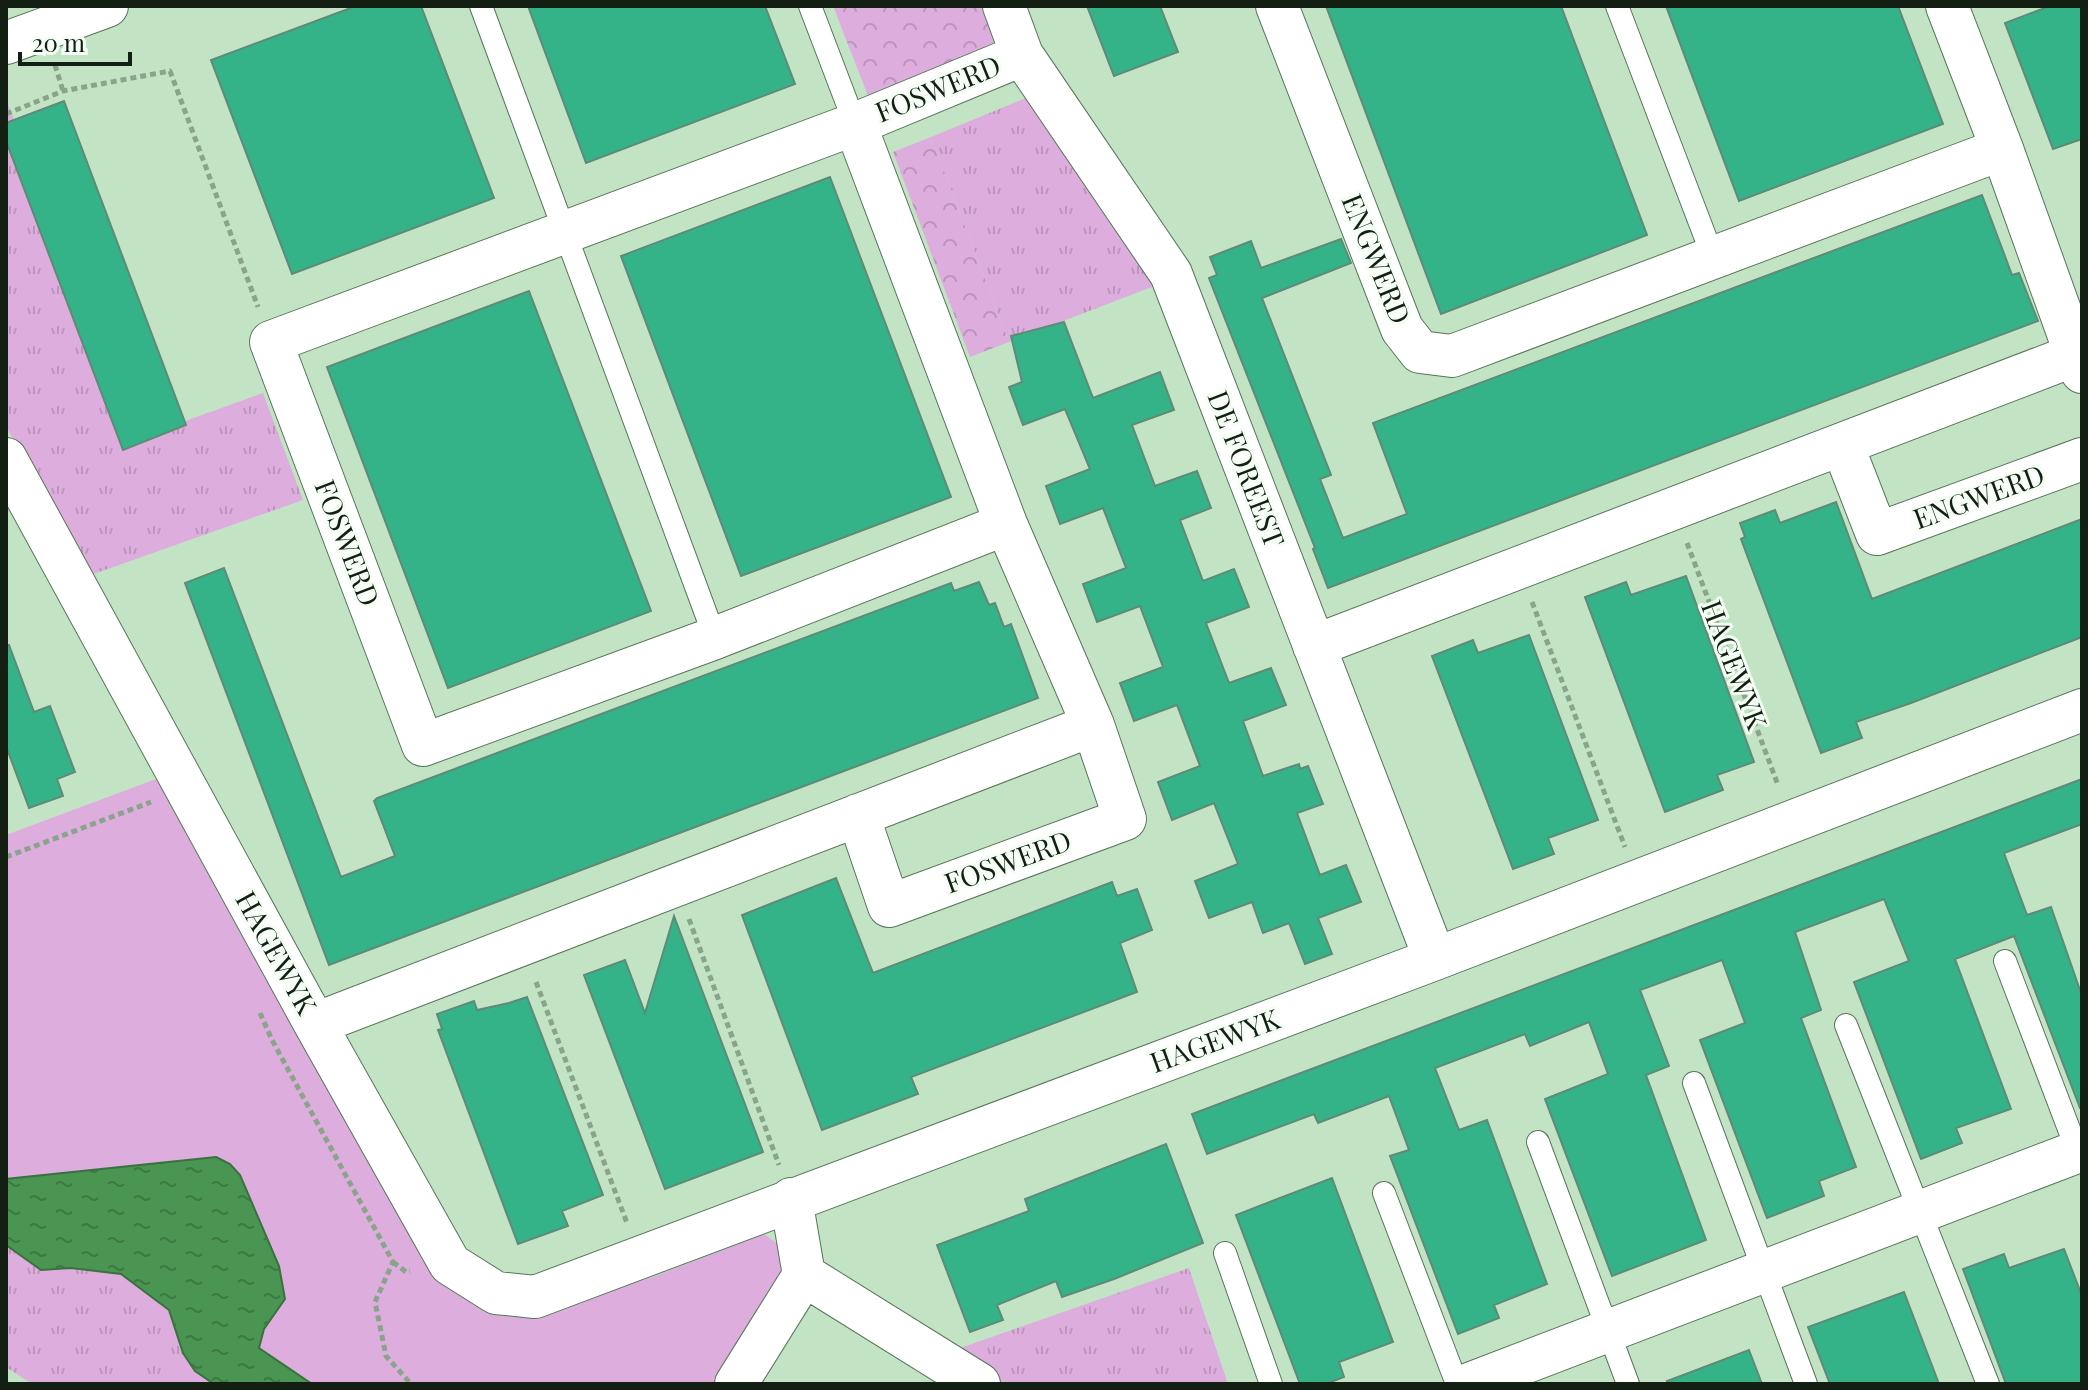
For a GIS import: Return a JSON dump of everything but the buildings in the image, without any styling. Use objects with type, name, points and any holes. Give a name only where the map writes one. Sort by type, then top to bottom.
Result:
[{"type":"street","points":[[6,43],[107,6]]},
{"type":"street","name":"DE FOREEST","points":[[1004,6],[1022,55],[1171,274],[1435,959]]},
{"type":"street","name":"ENGWERD","points":[[1277,6],[1402,329],[1420,352],[1452,356],[2002,149]]},
{"type":"street","points":[[1314,646],[1842,444],[2079,363],[1947,6]]},
{"type":"street","name":"FOSWERD","points":[[1006,524],[715,638],[423,745],[271,342],[855,124],[1022,55]]},
{"type":"street","name":"FOSWERD","points":[[855,124],[1006,524],[1093,725],[1125,819],[889,906],[858,815]]},
{"type":"street","name":"ENGWERD","points":[[1842,444],[1877,534],[2082,459]]},
{"type":"street","name":"HAGEWYK","points":[[6,459],[450,1264],[496,1293],[535,1297],[1435,959],[2082,710]]},
{"type":"street","points":[[315,1024],[1093,725]]},
{"type":"street","points":[[1469,1384],[1920,1211],[2080,1155]]},
{"type":"street","points":[[736,1384],[804,1275],[791,1199]]},
{"type":"street","points":[[804,1275],[979,1384]]},
{"type":"lane","points":[[481,6],[715,638]]},
{"type":"lane","name":"FOSWERD","points":[[810,6],[855,124]]},
{"type":"lane","points":[[1617,6],[1713,257]]},
{"type":"lane","points":[[2005,961],[2080,1155]]},
{"type":"lane","points":[[1846,1025],[1988,1384]]},
{"type":"lane","points":[[1694,1083],[1806,1384]]},
{"type":"lane","points":[[1538,1142],[1628,1384]]},
{"type":"lane","points":[[1384,1193],[1457,1384]]},
{"type":"lane","points":[[1225,1253],[1271,1384]]},
{"type":"path","points":[[6,114],[63,91],[170,71],[271,342]]},
{"type":"path","name":"HAGEWYK","points":[[1674,509],[1791,822]]},
{"type":"path","points":[[1519,567],[1638,881]]},
{"type":"path","points":[[6,857],[163,797]]},
{"type":"path","points":[[676,885],[791,1199]]},
{"type":"path","points":[[521,943],[640,1257]]},
{"type":"path","points":[[259,1011],[393,1262],[375,1302],[386,1356],[411,1384]]},
{"type":"green space","points":[[833,6],[989,6],[1003,48],[870,101]]},
{"type":"green space","points":[[1033,95],[1162,283],[1009,342],[931,137]]},
{"type":"green space","points":[[6,100],[144,436],[263,393],[303,500],[88,576],[6,426]]},
{"type":"green space","points":[[931,137],[1009,342],[970,357],[893,152]]},
{"type":"green space","points":[[172,773],[451,1277],[567,1304],[653,1277],[764,1234],[786,1250],[789,1259],[717,1384],[312,1384],[259,1348],[264,1329],[285,1299],[279,1266],[215,1157],[6,1179],[6,835]]},
{"type":"green space","points":[[6,1245],[41,1270],[71,1268],[121,1273],[169,1310],[183,1353],[195,1371],[214,1384],[32,1384],[6,1367]]},
{"type":"green space","points":[[1189,1268],[1228,1384],[962,1384],[926,1360]]},
{"type":"water","points":[[216,1157],[230,1164],[240,1175],[279,1266],[285,1299],[264,1329],[259,1348],[312,1384],[214,1384],[195,1371],[183,1353],[169,1310],[121,1274],[71,1268],[41,1270],[6,1245],[6,1179]]}]
